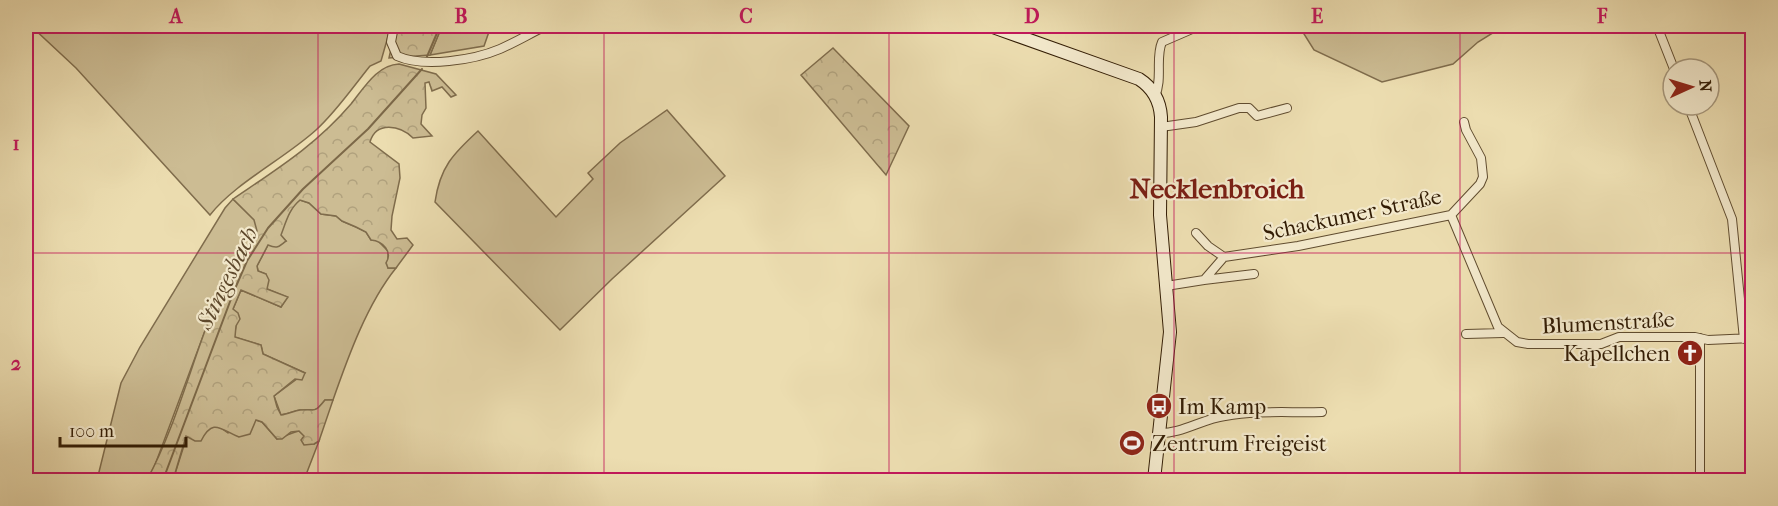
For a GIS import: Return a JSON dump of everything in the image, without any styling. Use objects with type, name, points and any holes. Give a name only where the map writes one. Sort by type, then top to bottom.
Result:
[{"type":"main road","points":[[990,26],[1135,77],[1144,82],[1155,96],[1160,111],[1161,127],[1160,227],[1170,316],[1170,341],[1154,480]]},
{"type":"street","points":[[394,26],[391,42],[394,52],[401,58],[436,62],[500,49],[546,26]]},
{"type":"street","points":[[1155,96],[1159,84],[1162,42],[1199,26]]},
{"type":"street","points":[[1657,26],[1669,57]]},
{"type":"street","points":[[1161,127],[1196,122],[1239,108],[1249,108],[1257,116],[1287,108]]},
{"type":"street","points":[[1693,117],[1732,219],[1748,339]]},
{"type":"street","name":"Schackumer Straße","points":[[1224,257],[1298,246],[1451,215],[1480,184],[1483,177],[1481,158],[1464,122]]},
{"type":"street","points":[[1451,215],[1498,327],[1503,333]]},
{"type":"street","points":[[1196,233],[1208,246],[1224,257],[1204,280]]},
{"type":"street","name":"Schackumer Straße","points":[[1166,286],[1254,274]]},
{"type":"street","name":"Blumenstraße","points":[[1466,334],[1503,333],[1517,342],[1528,344],[1601,344],[1618,337],[1748,339]]},
{"type":"street","points":[[1700,338],[1700,480]]},
{"type":"street","points":[[1158,433],[1177,432],[1208,419],[1241,413],[1322,412]]},
{"type":"green space","points":[[31,26],[391,26],[381,61],[370,66],[323,123],[303,141],[233,192],[210,215],[76,68]]},
{"type":"green space","points":[[396,26],[442,26],[430,55],[389,58]]},
{"type":"green space","points":[[442,26],[491,26],[484,46],[430,55]]},
{"type":"green space","points":[[1299,26],[1504,26],[1478,42],[1453,64],[1382,82],[1314,50]]},
{"type":"green space","points":[[833,48],[909,126],[886,175],[801,75]]},
{"type":"green space","points":[[399,64],[436,74],[456,95],[451,97],[442,87],[432,91],[429,82],[425,83],[426,108],[421,124],[432,136],[413,138],[402,130],[389,127],[377,131],[370,142],[399,164],[400,178],[391,230],[397,239],[407,238],[413,245],[396,268],[388,268],[386,263],[388,255],[383,245],[371,240],[366,232],[336,216],[321,214],[309,203],[300,200],[290,212],[281,235],[286,241],[278,247],[268,245],[257,266],[258,271],[266,274],[269,280],[267,289],[288,297],[281,307],[241,290],[233,309],[238,313],[240,319],[236,326],[235,337],[261,345],[263,354],[305,373],[302,380],[295,379],[274,396],[281,415],[300,410],[314,410],[325,400],[333,400],[319,441],[304,445],[301,440],[304,436],[299,431],[277,439],[262,422],[256,420],[250,434],[239,437],[214,427],[209,429],[201,441],[195,441],[186,436],[173,480],[147,480],[175,417],[214,307],[257,231],[254,220],[233,199],[295,156],[324,132],[384,68]]},
{"type":"green space","points":[[667,110],[725,176],[612,279],[560,330],[435,202],[444,170],[461,147],[478,131],[556,217],[593,179],[588,173],[620,143]]},
{"type":"green space","points":[[233,199],[255,220],[258,231],[215,304],[155,465],[147,480],[97,480],[121,383],[140,347],[225,208]]},
{"type":"green space","points":[[300,200],[309,203],[321,214],[336,216],[366,232],[371,240],[377,240],[388,251],[388,268],[396,268],[367,314],[333,400],[325,400],[314,410],[300,410],[281,415],[274,396],[305,373],[263,354],[261,345],[234,337],[236,326],[233,309],[241,290],[281,307],[287,297],[267,289],[266,274],[258,271],[257,266],[268,245],[286,241],[280,235],[290,211]]},
{"type":"green space","points":[[256,420],[262,422],[277,439],[299,431],[314,444],[319,441],[304,480],[173,480],[187,436],[205,433],[212,427],[218,426],[228,433]]},
{"type":"waterway","name":"Stingesbach","points":[[426,59],[440,26]]},
{"type":"waterway","name":"Stingesbach","points":[[163,480],[247,261],[268,228],[303,189],[368,129],[422,69]]},
{"type":"place","name":"Kapellchen","points":[[1690,353]]},
{"type":"place","name":"Im Kamp","points":[[1159,406]]},
{"type":"place","name":"Zentrum Freigeist","points":[[1132,443]]},
{"type":"district","name":"Necklenbroich","points":[[1217,188]]}]
